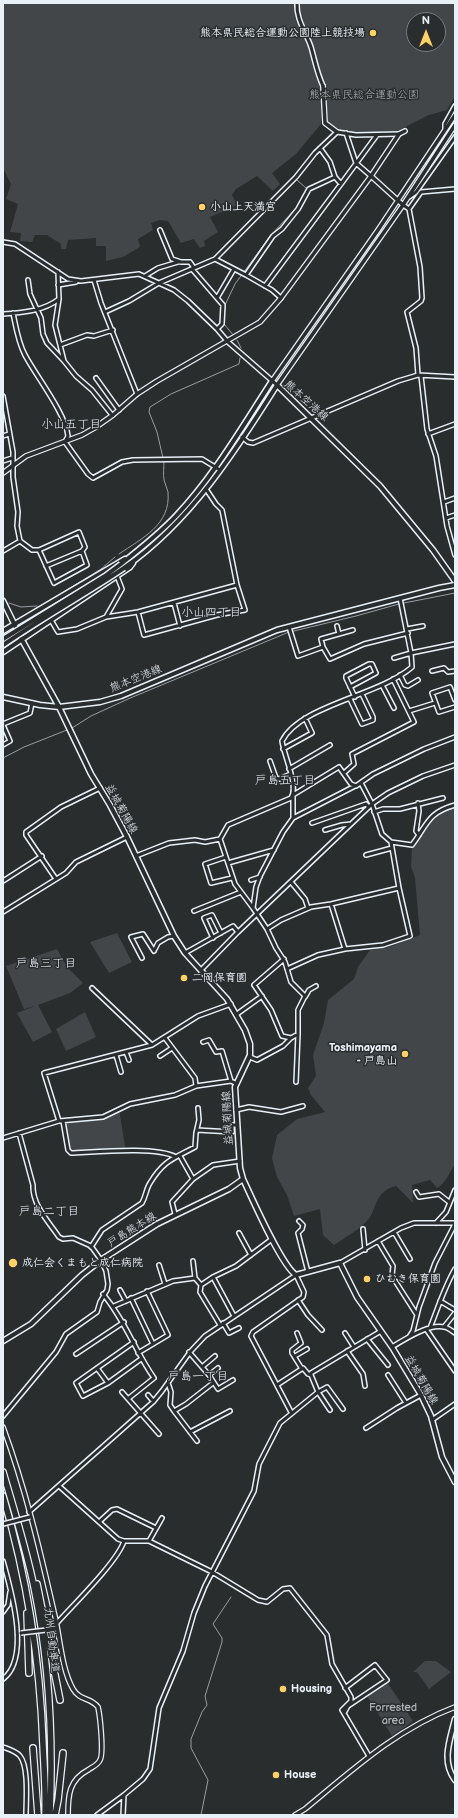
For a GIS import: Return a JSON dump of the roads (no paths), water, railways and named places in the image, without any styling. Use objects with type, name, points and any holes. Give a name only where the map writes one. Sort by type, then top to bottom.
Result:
[{"type":"highway","name":"九州自動車道","points":[[3,1472],[20,1528],[34,1588],[43,1648],[51,1746],[52,1779],[50,1815]]},
{"type":"highway","name":"九州自動車道","points":[[3,1496],[16,1544],[39,1675],[45,1776],[45,1815]]},
{"type":"highway","points":[[20,1528],[38,1588],[60,1700]]},
{"type":"highway","points":[[26,1595],[29,1673]]},
{"type":"highway","points":[[33,1748],[38,1815]]},
{"type":"highway","points":[[55,1815],[63,1753]]},
{"type":"main road","name":"熊本空港線","points":[[3,645],[85,594],[122,566],[129,558],[158,534],[177,515],[216,466],[272,381]]},
{"type":"main road","name":"熊本空港線","points":[[3,652],[130,568],[136,560],[177,523],[220,470],[277,385],[380,486],[433,550],[455,581]]},
{"type":"main road","name":"熊本空港線","points":[[3,632],[120,561],[129,558]]},
{"type":"main road","name":"熊本空港線","points":[[3,639],[105,576],[136,560]]},
{"type":"main road","name":"熊本空港線","points":[[3,697],[32,704],[60,707],[100,702],[121,696],[277,630],[455,585]]},
{"type":"main road","name":"益城菊陽線","points":[[3,601],[22,640],[60,707],[73,738],[127,837],[174,936],[185,953],[231,1004],[249,1039],[251,1050],[250,1057],[233,1082],[243,1179],[272,1239],[290,1269],[296,1275]]},
{"type":"main road","name":"戸島熊本線","points":[[3,1341],[31,1324],[82,1275],[130,1240],[175,1214],[229,1189],[243,1179]]},
{"type":"main road","name":"益城菊陽線","points":[[340,1263],[357,1297],[392,1347],[421,1396],[432,1420],[442,1457],[455,1482]]},
{"type":"main road","points":[[296,1275],[340,1263]]},
{"type":"main road","points":[[455,1719],[447,1754],[447,1768],[455,1780]]},
{"type":"street","points":[[297,3],[297,13],[311,47],[316,69],[323,86],[325,123],[337,132],[346,133],[377,135],[399,134],[405,131]]},
{"type":"street","points":[[445,130],[445,124],[455,106]]},
{"type":"street","points":[[272,381],[455,116]]},
{"type":"street","points":[[58,285],[140,274],[145,276],[174,290],[188,301],[217,329],[228,342],[277,385],[403,205],[455,125]]},
{"type":"street","points":[[105,312],[128,301],[158,283],[215,259],[296,177],[320,148],[337,132]]},
{"type":"street","points":[[346,133],[356,163],[397,201],[409,209]]},
{"type":"street","points":[[3,473],[26,456],[82,435],[112,416],[138,394],[257,324],[281,298],[371,176],[399,134]]},
{"type":"street","points":[[266,286],[377,135]]},
{"type":"street","points":[[406,199],[416,192],[455,137]]},
{"type":"street","points":[[320,148],[330,162],[335,177],[341,184]]},
{"type":"street","points":[[245,275],[272,236],[282,229],[298,208],[309,189],[335,177]]},
{"type":"street","points":[[455,189],[420,192],[409,209],[420,267],[422,293],[421,301],[407,312],[416,348],[428,434],[436,456],[446,518],[455,555]]},
{"type":"street","points":[[160,230],[172,259],[190,262],[193,268],[223,305],[222,324],[217,329]]},
{"type":"street","points":[[3,242],[15,244],[68,279],[81,281]]},
{"type":"street","points":[[215,259],[266,286],[281,298]]},
{"type":"street","points":[[145,276],[158,268],[178,261]]},
{"type":"street","points":[[217,298],[234,269]]},
{"type":"street","points":[[58,272],[59,299],[55,325],[64,361]]},
{"type":"street","points":[[28,280],[30,294],[41,318],[43,334],[47,343],[76,376],[92,390],[112,416]]},
{"type":"street","points":[[94,280],[105,312],[138,394]]},
{"type":"street","points":[[3,314],[36,309],[54,303],[59,299]]},
{"type":"street","points":[[14,313],[17,333],[24,353],[56,405],[64,423],[68,436],[65,442]]},
{"type":"street","points":[[60,345],[87,335],[94,336],[113,330]]},
{"type":"street","points":[[242,437],[248,442],[253,443],[380,388],[420,376],[455,377]]},
{"type":"street","points":[[96,378],[119,410]]},
{"type":"street","points":[[3,396],[5,415],[13,452],[12,466],[20,541],[32,550],[39,550],[79,532],[85,547],[82,551],[46,566]]},
{"type":"street","points":[[428,434],[455,424]]},
{"type":"street","points":[[3,436],[10,434]]},
{"type":"street","points":[[65,442],[88,474],[93,478],[122,462],[163,459],[202,459],[216,466],[220,470]]},
{"type":"street","points":[[3,461],[12,458]]},
{"type":"street","points":[[138,612],[144,636],[217,615],[245,610],[237,585],[222,510],[206,489]]},
{"type":"street","points":[[444,502],[455,498]]},
{"type":"street","points":[[446,518],[455,515]]},
{"type":"street","points":[[3,551],[20,541]]},
{"type":"street","points":[[39,550],[54,583],[87,565],[82,551]]},
{"type":"street","points":[[106,617],[122,589],[117,576]]},
{"type":"street","points":[[51,620],[58,632],[77,629],[106,617],[138,612],[237,585]]},
{"type":"street","points":[[292,818],[293,795],[291,774],[282,741],[286,734],[305,718],[362,694],[393,679],[412,667],[408,634],[400,598]]},
{"type":"street","points":[[174,603],[180,626]]},
{"type":"street","points":[[336,626],[339,634]]},
{"type":"street","points":[[407,629],[423,626]]},
{"type":"street","points":[[289,627],[298,656],[323,647]]},
{"type":"street","points":[[352,630],[320,639],[330,659],[364,644],[408,634]]},
{"type":"street","points":[[394,658],[455,644]]},
{"type":"street","points":[[350,686],[376,673],[372,664],[369,664],[346,676],[354,697]]},
{"type":"street","points":[[432,671],[444,668],[448,672],[455,671]]},
{"type":"street","points":[[400,675],[405,685],[408,686],[418,680]]},
{"type":"street","points":[[344,773],[354,764],[352,754],[414,722],[393,679]]},
{"type":"street","points":[[382,684],[394,708]]},
{"type":"street","points":[[455,700],[451,688],[448,687],[433,692],[432,695],[439,712],[455,707]]},
{"type":"street","points":[[350,699],[362,724],[373,720],[362,694]]},
{"type":"street","points":[[409,711],[435,703]]},
{"type":"street","points":[[3,745],[10,741],[3,724],[30,713],[32,704]]},
{"type":"street","points":[[283,749],[312,733],[305,718]]},
{"type":"street","points":[[254,908],[256,887],[260,877],[284,829],[292,818],[356,786],[374,774],[424,749],[455,737]]},
{"type":"street","points":[[289,769],[330,745]]},
{"type":"street","points":[[270,761],[276,778],[279,779],[291,774]]},
{"type":"street","points":[[201,970],[238,932],[370,806],[388,793],[423,776],[455,765]]},
{"type":"street","points":[[305,997],[304,994],[291,982],[284,959],[276,948],[267,929],[232,878],[220,839],[228,825],[291,798],[293,795],[339,767],[351,784],[356,786]]},
{"type":"street","points":[[361,783],[382,834],[391,842],[411,846],[432,816],[455,805]]},
{"type":"street","points":[[56,879],[42,856],[26,835],[27,832],[61,806],[100,788]]},
{"type":"street","points":[[374,812],[400,809],[418,803],[443,798]]},
{"type":"street","points":[[418,803],[419,811],[416,831],[419,835]]},
{"type":"street","points":[[312,823],[366,804],[370,806]]},
{"type":"street","points":[[325,830],[351,824]]},
{"type":"street","points":[[3,912],[66,873],[76,862],[127,837]]},
{"type":"street","points":[[136,856],[169,843],[195,840],[204,842],[220,839]]},
{"type":"street","points":[[287,969],[318,955],[345,949],[383,945],[410,936],[399,888],[391,842]]},
{"type":"street","points":[[366,855],[392,848]]},
{"type":"street","points":[[228,863],[274,850]]},
{"type":"street","points":[[3,881],[42,856]]},
{"type":"street","points":[[226,857],[205,864],[211,883],[232,878]]},
{"type":"street","points":[[252,880],[260,877]]},
{"type":"street","points":[[291,882],[304,899],[308,908]]},
{"type":"street","points":[[267,929],[281,920],[308,908],[399,888]]},
{"type":"street","points":[[194,911],[241,892]]},
{"type":"street","points":[[331,904],[345,949]]},
{"type":"street","points":[[213,938],[204,918],[212,915],[221,933]]},
{"type":"street","points":[[185,953],[233,926],[238,932]]},
{"type":"street","points":[[142,958],[132,937],[143,934],[154,950],[158,943],[168,937],[174,936]]},
{"type":"street","points":[[284,959],[254,985],[271,1010],[282,1036],[291,1038]]},
{"type":"street","points":[[296,1082],[298,1010],[307,993],[316,986]]},
{"type":"street","points":[[92,988],[152,1045]]},
{"type":"street","points":[[237,1014],[262,996]]},
{"type":"street","points":[[59,1122],[44,1073],[152,1045],[198,1016],[231,1004]]},
{"type":"street","points":[[250,1057],[257,1060],[283,1046],[291,1038],[298,1034]]},
{"type":"street","points":[[164,1038],[195,1078],[196,1086]]},
{"type":"street","points":[[3,1138],[63,1121],[103,1117],[130,1104],[175,1095],[196,1086],[233,1082],[222,1051],[216,1052],[209,1040],[202,1042]]},
{"type":"street","points":[[160,1056],[172,1048]]},
{"type":"street","points":[[126,1052],[129,1060]]},
{"type":"street","points":[[116,1055],[121,1072]]},
{"type":"street","points":[[236,1110],[249,1107],[281,1112],[303,1106]]},
{"type":"street","points":[[91,1247],[102,1230],[142,1203],[149,1185],[163,1165],[196,1147],[199,1120],[198,1108]]},
{"type":"street","points":[[63,1121],[68,1150],[71,1153],[151,1151],[168,1153],[176,1158]]},
{"type":"street","points":[[197,1130],[232,1132],[232,1125],[237,1125]]},
{"type":"street","points":[[3,1416],[56,1352],[66,1334],[97,1312],[108,1284],[106,1271],[101,1260],[91,1247],[73,1238],[63,1239],[59,1237],[43,1213],[32,1194],[33,1185],[19,1133]]},
{"type":"street","points":[[180,1156],[192,1179]]},
{"type":"street","points":[[175,1214],[172,1202],[192,1179],[218,1163],[240,1161]]},
{"type":"street","points":[[436,1224],[446,1212],[455,1190]]},
{"type":"street","points":[[416,1192],[419,1197],[439,1194],[449,1202]]},
{"type":"street","points":[[299,1221],[302,1225],[302,1229],[298,1233],[308,1272]]},
{"type":"street","points":[[340,1263],[394,1232],[414,1224],[455,1224],[435,1263],[413,1331],[409,1337]]},
{"type":"street","points":[[363,1229],[365,1250]]},
{"type":"street","points":[[394,1232],[410,1259]]},
{"type":"street","points":[[239,1233],[251,1255]]},
{"type":"street","points":[[239,1328],[229,1334],[200,1292],[201,1285],[213,1277],[236,1266],[272,1239]]},
{"type":"street","points":[[378,1241],[393,1266],[392,1276],[417,1315]]},
{"type":"street","points":[[193,1261],[195,1278],[201,1285]]},
{"type":"street","points":[[159,1265],[165,1284]]},
{"type":"street","points":[[428,1329],[441,1297],[455,1269]]},
{"type":"street","points":[[3,1524],[30,1514],[154,1401],[189,1352],[205,1336],[296,1275],[304,1292],[303,1297],[253,1332],[251,1336],[291,1412]]},
{"type":"street","points":[[213,1277],[234,1316]]},
{"type":"street","points":[[114,1306],[173,1281],[195,1278]]},
{"type":"street","points":[[120,1290],[126,1300]]},
{"type":"street","points":[[138,1353],[168,1335],[147,1291]]},
{"type":"street","points":[[103,1294],[114,1306],[124,1322],[141,1359],[154,1378],[129,1398]]},
{"type":"street","points":[[131,1298],[153,1344]]},
{"type":"street","points":[[298,1300],[308,1315],[322,1330]]},
{"type":"street","points":[[440,1300],[455,1311],[444,1326]]},
{"type":"street","points":[[76,1354],[124,1322]]},
{"type":"street","points":[[392,1347],[409,1337],[428,1329],[444,1326],[455,1333]]},
{"type":"street","points":[[428,1329],[455,1371]]},
{"type":"street","points":[[311,1375],[381,1331]]},
{"type":"street","points":[[297,1333],[301,1343],[292,1350],[302,1369],[303,1368],[308,1374],[311,1375],[318,1392],[330,1410]]},
{"type":"street","points":[[345,1333],[354,1347]]},
{"type":"street","points":[[367,1339],[388,1365]]},
{"type":"street","points":[[134,1342],[76,1383],[83,1396],[108,1383],[141,1359]]},
{"type":"street","points":[[295,1356],[307,1349]]},
{"type":"street","points":[[347,1351],[363,1374],[365,1386]]},
{"type":"street","points":[[189,1352],[209,1375],[218,1389],[233,1380]]},
{"type":"street","points":[[202,1367],[215,1356]]},
{"type":"street","points":[[97,1368],[108,1383]]},
{"type":"street","points":[[209,1375],[218,1368]]},
{"type":"street","points":[[277,1385],[302,1369]]},
{"type":"street","points":[[388,1375],[406,1404]]},
{"type":"street","points":[[168,1383],[171,1392],[170,1405],[197,1441]]},
{"type":"street","points":[[174,1410],[186,1404],[213,1383]]},
{"type":"street","points":[[97,1815],[143,1779],[150,1769],[159,1708],[183,1651],[194,1613],[212,1572],[254,1491],[259,1464],[280,1423],[291,1412],[327,1386],[343,1409]]},
{"type":"street","points":[[122,1392],[129,1398],[159,1434]]},
{"type":"street","points":[[148,1395],[154,1401]]},
{"type":"street","points":[[366,1428],[421,1396]]},
{"type":"street","points":[[432,1420],[455,1404]]},
{"type":"street","points":[[190,1432],[230,1411]]},
{"type":"street","points":[[3,1427],[13,1455],[30,1514],[70,1683],[80,1698],[92,1701],[98,1707],[100,1726],[100,1761],[74,1780],[69,1797],[68,1815]]},
{"type":"street","points":[[59,1486],[118,1539],[124,1541],[149,1541],[212,1572],[258,1600],[267,1602],[283,1589],[290,1588],[327,1635],[332,1664],[351,1701],[342,1710],[369,1756]]},
{"type":"street","points":[[99,1522],[112,1510],[117,1509],[156,1528]]},
{"type":"street","points":[[149,1541],[162,1518]]},
{"type":"street","points":[[57,1623],[105,1569],[122,1547],[124,1541]]},
{"type":"street","points":[[3,1561],[11,1590],[16,1634],[16,1659],[12,1669],[3,1679]]},
{"type":"street","points":[[3,1612],[8,1606],[11,1590]]},
{"type":"street","points":[[16,1634],[56,1629]]},
{"type":"street","points":[[344,1713],[348,1706],[387,1680],[375,1665],[345,1688]]},
{"type":"street","points":[[295,1815],[305,1809],[369,1756],[406,1731],[442,1712],[455,1707]]},
{"type":"street","points":[[3,1747],[20,1756],[25,1770],[26,1815]]},
{"type":"street","points":[[123,1815],[124,1795]]},
{"type":"waterway","points":[[297,180],[307,189],[305,193]]},
{"type":"waterway","points":[[234,336],[224,324],[225,305],[235,284],[271,235],[298,206]]},
{"type":"waterway","points":[[237,340],[241,348]]},
{"type":"waterway","points":[[163,458],[157,432],[149,412],[150,407],[171,394],[239,364],[240,358]]},
{"type":"waterway","points":[[119,554],[153,529],[160,522],[165,513],[168,503],[168,492],[164,480],[164,461]]},
{"type":"waterway","points":[[44,604],[101,569],[115,557]]},
{"type":"waterway","points":[[404,603],[455,593]]},
{"type":"waterway","points":[[9,603],[21,607],[37,606]]},
{"type":"waterway","points":[[294,631],[399,604]]},
{"type":"waterway","points":[[72,728],[91,716],[128,699],[289,632]]},
{"type":"waterway","points":[[3,758],[24,747],[67,730]]},
{"type":"waterway","points":[[201,1815],[208,1780],[191,1748],[191,1739],[202,1712],[207,1705],[205,1696],[222,1642],[222,1638],[213,1624],[231,1597]]},
{"type":"place","name":"熊本県民総合運動公園陸上競技場","points":[[373,33]]},
{"type":"place","name":"小山上天満宮","points":[[202,207]]},
{"type":"place","name":"二岡保育園","points":[[184,978]]},
{"type":"place","name":"Toshimayama - 戸島山","points":[[405,1054]]},
{"type":"place","name":"成仁会くまもと成仁病院","points":[[13,1263]]},
{"type":"place","name":"ひむき保育園","points":[[367,1279]]},
{"type":"place","name":"Housing","points":[[283,1689]]},
{"type":"place","name":"House","points":[[276,1775]]},
{"type":"district","name":"小山五丁目","points":[[71,425]]},
{"type":"district","name":"小山四丁目","points":[[211,613]]},
{"type":"district","name":"戸島五丁目","points":[[285,781]]},
{"type":"district","name":"戸島三丁目","points":[[46,964]]},
{"type":"district","name":"戸島二丁目","points":[[49,1212]]},
{"type":"district","name":"戸島一丁目","points":[[198,1377]]},
{"type":"park label","name":"熊本県民総合運動公園","points":[[364,95]]},
{"type":"park label","name":"Forrested area","points":[[393,1714]]}]
